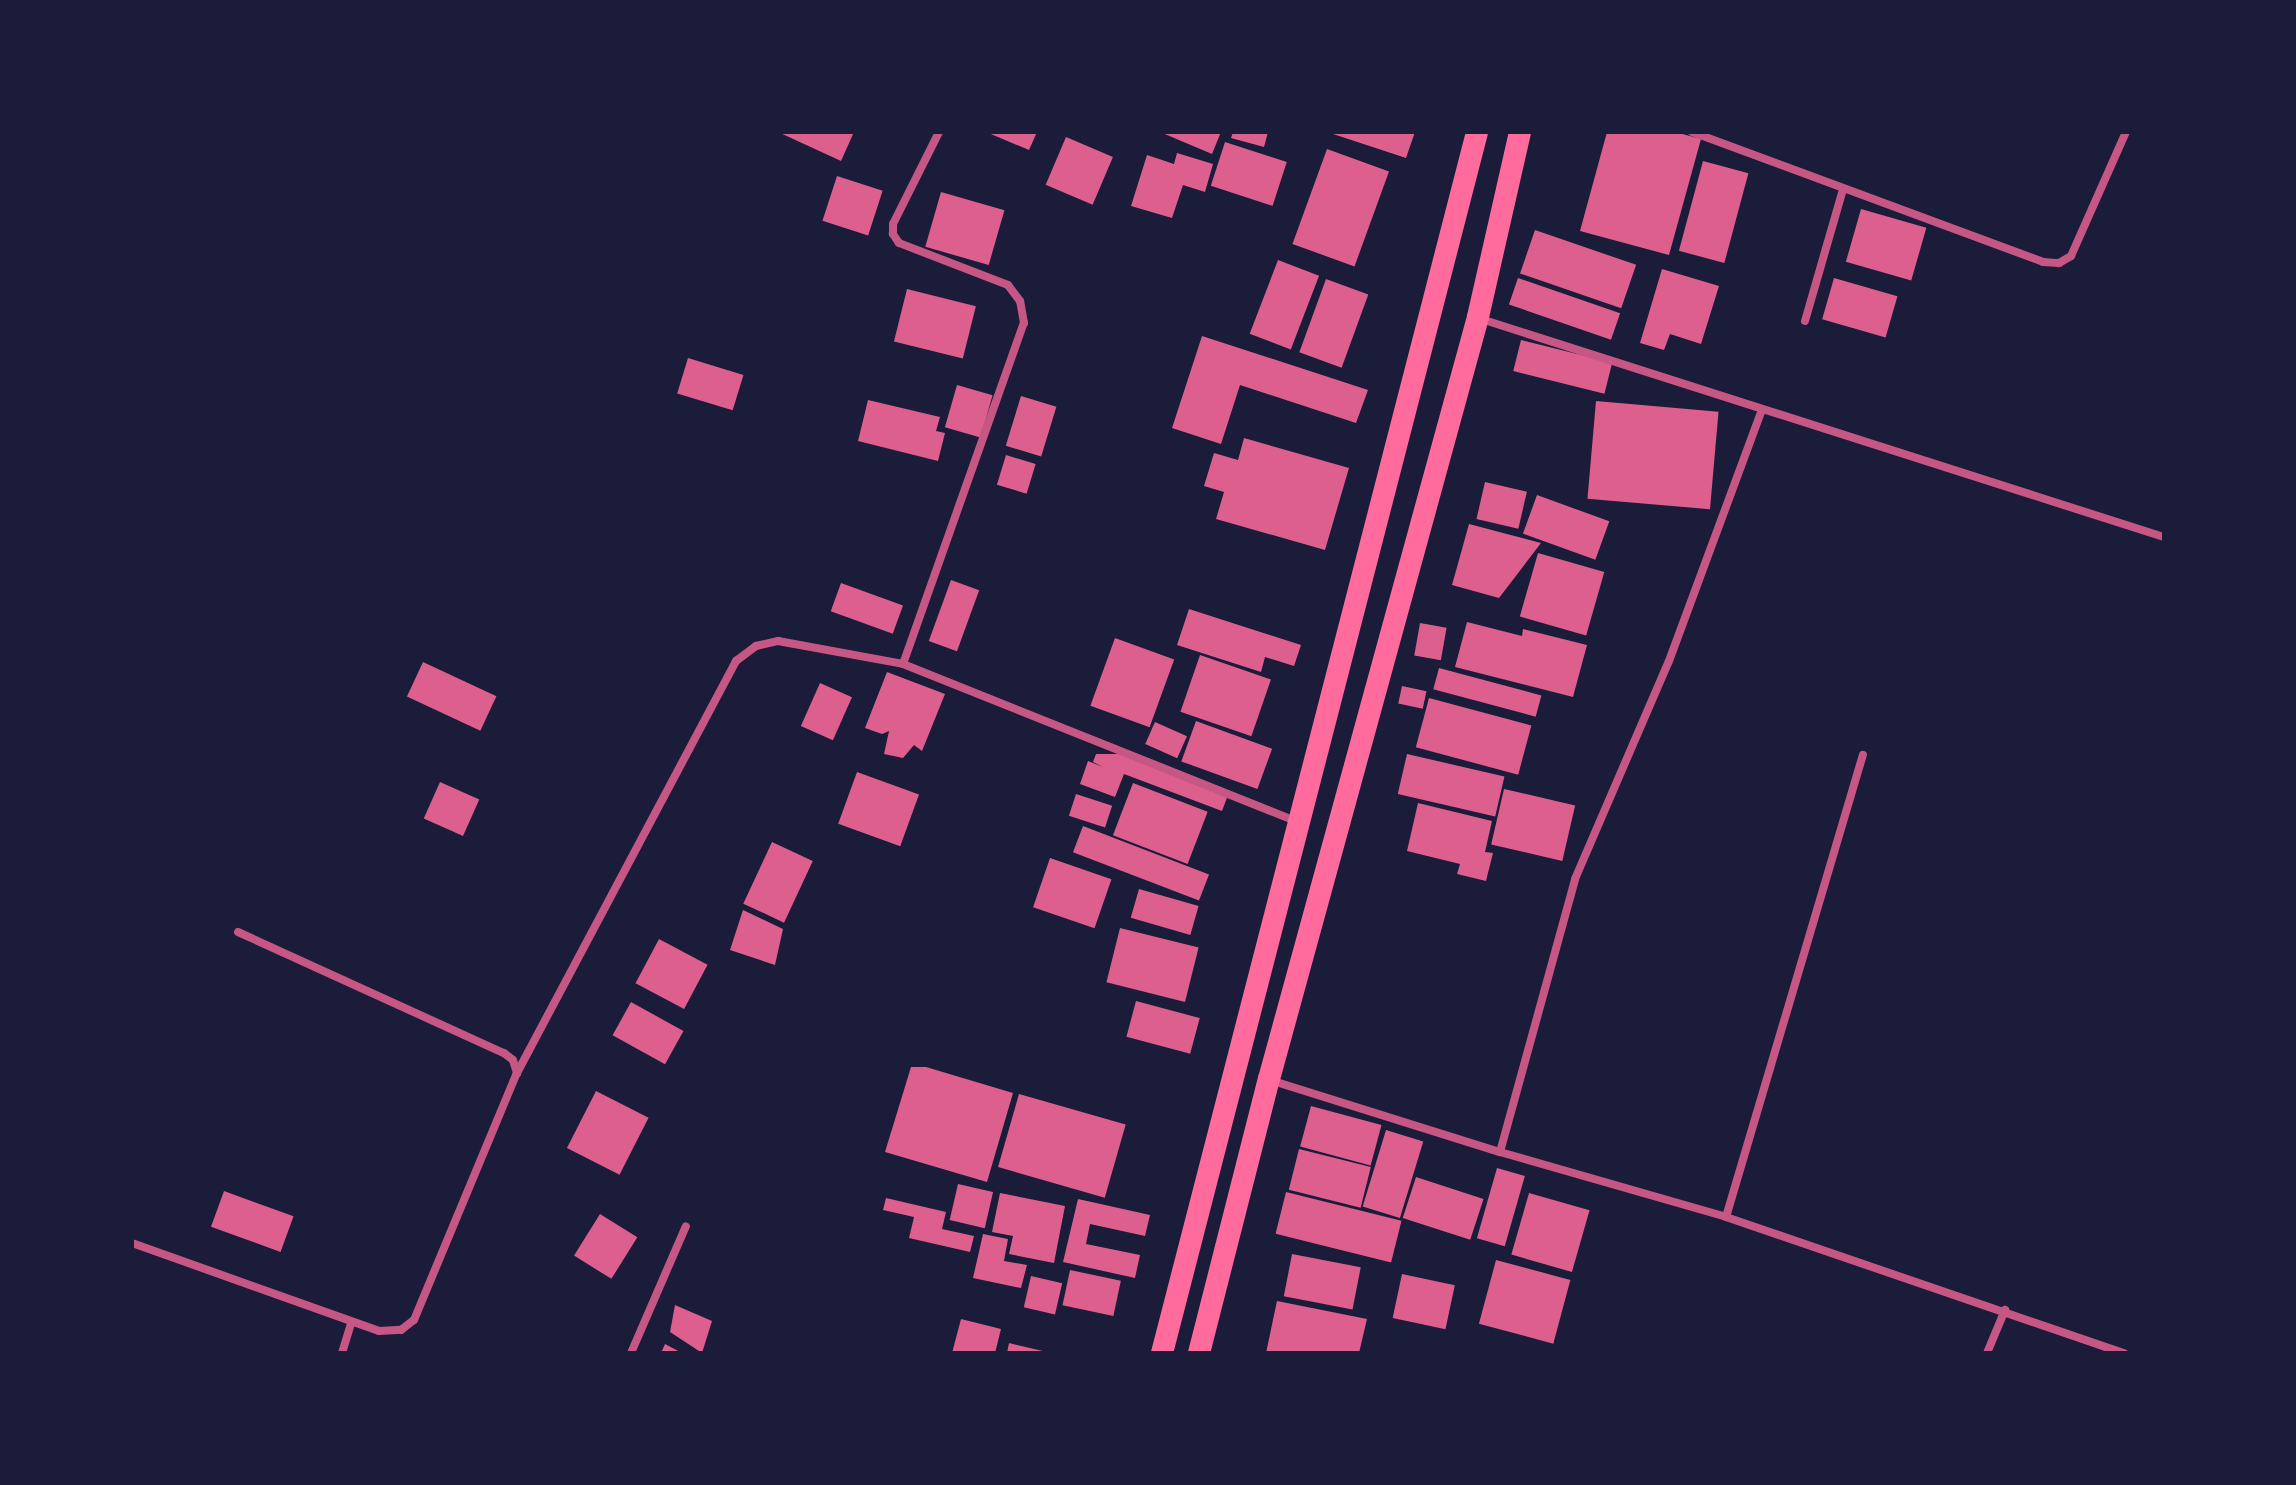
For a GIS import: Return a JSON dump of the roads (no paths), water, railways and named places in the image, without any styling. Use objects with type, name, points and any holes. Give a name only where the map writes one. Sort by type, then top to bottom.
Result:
[{"type":"highway","points":[[1162,1353],[1477,132]]},
{"type":"highway","points":[[1199,1353],[1269,1079],[1478,317],[1520,132]]},
{"type":"street","points":[[903,664],[1024,323],[1020,301],[1008,285],[899,243],[893,234],[893,224],[939,132]]},
{"type":"street","points":[[1692,132],[2043,262],[2059,263],[2071,256],[2126,132]]},
{"type":"street","points":[[1805,321],[1843,189]]},
{"type":"street","points":[[1478,317],[2164,537]]},
{"type":"street","points":[[1500,1152],[1575,879],[1669,661],[1762,410]]},
{"type":"street","points":[[132,1243],[379,1331],[401,1330],[414,1320],[517,1073],[736,661],[756,646],[778,641],[903,664],[1300,822]]},
{"type":"street","points":[[1726,1217],[1863,755]]},
{"type":"street","points":[[238,932],[504,1053],[513,1060],[517,1073]]},
{"type":"street","points":[[1269,1079],[1500,1152],[1726,1217],[2124,1353]]},
{"type":"street","points":[[631,1353],[686,1226]]},
{"type":"street","points":[[1987,1353],[2005,1310]]},
{"type":"street","points":[[342,1353],[351,1323]]}]
